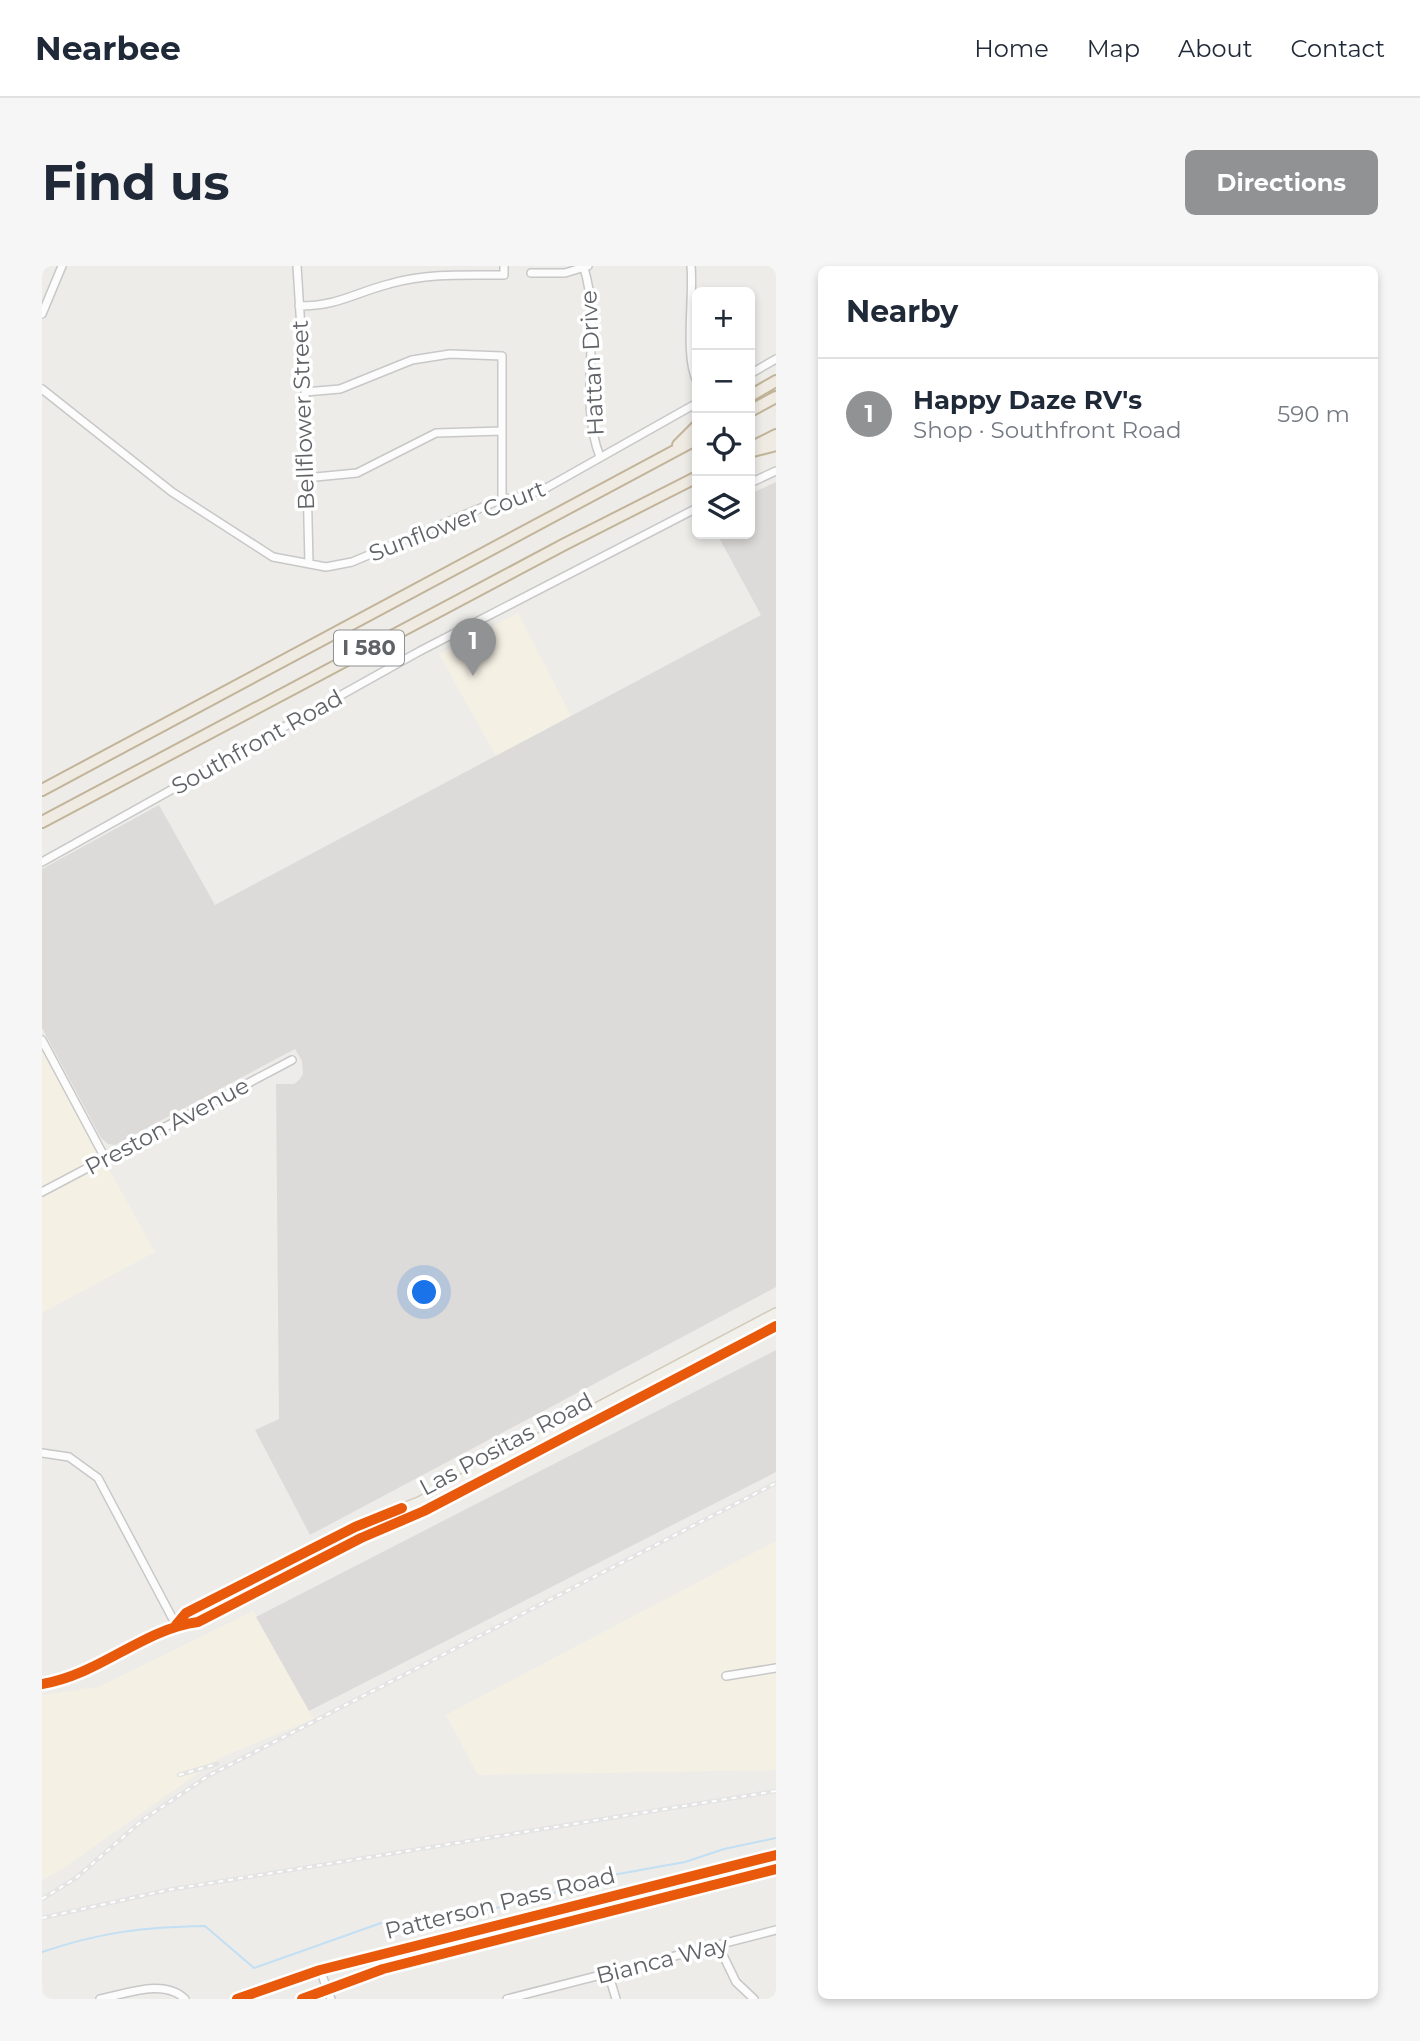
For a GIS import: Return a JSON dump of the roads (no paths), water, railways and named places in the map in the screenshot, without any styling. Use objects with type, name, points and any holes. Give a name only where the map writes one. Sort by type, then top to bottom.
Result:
[{"type":"highway","points":[[755,393],[776,381]]},
{"type":"highway","points":[[755,408],[776,397]]},
{"type":"highway","points":[[672,452],[692,431]]},
{"type":"highway","points":[[755,447],[776,435]]},
{"type":"highway","name":"I 580","points":[[42,788],[692,442]]},
{"type":"highway","points":[[755,449],[776,445]]},
{"type":"highway","name":"I 580","points":[[42,822],[565,544],[692,480]]},
{"type":"main road","name":"Las Positas Road","points":[[177,1625],[186,1612],[355,1527],[419,1502],[776,1312]]},
{"type":"main road","name":"Las Positas Road","points":[[42,1684],[81,1673],[177,1625],[198,1622],[361,1538],[424,1511],[776,1326]]},
{"type":"main road","name":"Patterson Pass Road","points":[[237,1999],[320,1970],[776,1855]]},
{"type":"main road","name":"Patterson Pass Road","points":[[302,1999],[383,1969],[776,1869]]},
{"type":"street","points":[[42,314],[62,266]]},
{"type":"street","name":"Bellflower Street","points":[[297,266],[305,392],[309,564]]},
{"type":"street","points":[[299,306],[340,303],[388,284],[442,274],[504,275],[504,266]]},
{"type":"street","points":[[691,266],[693,287]]},
{"type":"street","points":[[531,273],[565,273],[586,267]]},
{"type":"street","name":"Hattan Drive","points":[[586,267],[591,300],[592,435],[600,457]]},
{"type":"street","points":[[692,342],[692,363]]},
{"type":"street","points":[[305,392],[340,389],[412,360],[450,354],[502,356],[502,499]]},
{"type":"street","points":[[755,371],[776,359]]},
{"type":"street","name":"Sunflower Court","points":[[42,389],[172,492],[238,537],[273,557],[326,567],[352,562],[502,499],[522,497],[548,487],[692,406]]},
{"type":"street","points":[[306,478],[357,473],[436,433],[502,431]]},
{"type":"street","points":[[755,482],[776,471]]},
{"type":"street","name":"Southfront Road","points":[[42,862],[420,650],[692,511]]},
{"type":"street","points":[[42,1040],[105,1158]]},
{"type":"street","name":"Preston Avenue","points":[[42,1192],[292,1060]]},
{"type":"street","points":[[42,1454],[69,1457],[98,1478],[177,1625]]},
{"type":"street","points":[[726,1676],[776,1668]]},
{"type":"street","name":"Bianca Way","points":[[507,1999],[523,1997],[608,1972],[719,1947],[776,1930]]},
{"type":"street","points":[[719,1947],[736,1982],[754,1999]]},
{"type":"street","points":[[320,1970],[331,1999]]},
{"type":"street","points":[[608,1972],[616,1999]]},
{"type":"street","points":[[100,1999],[161,1988],[179,1993],[185,1999]]},
{"type":"waterway","points":[[42,1952],[123,1932],[205,1926],[254,1968],[381,1923],[429,1921],[522,1903],[607,1876],[685,1862],[724,1849],[776,1838]]},
{"type":"railway","points":[[42,1899],[76,1878],[144,1819],[208,1776],[776,1483]]},
{"type":"railway","points":[[179,1775],[217,1764]]},
{"type":"railway","points":[[42,1918],[168,1890],[776,1791]]},
{"type":"place","name":"Happy Daze RV's","points":[[473,676]]}]
